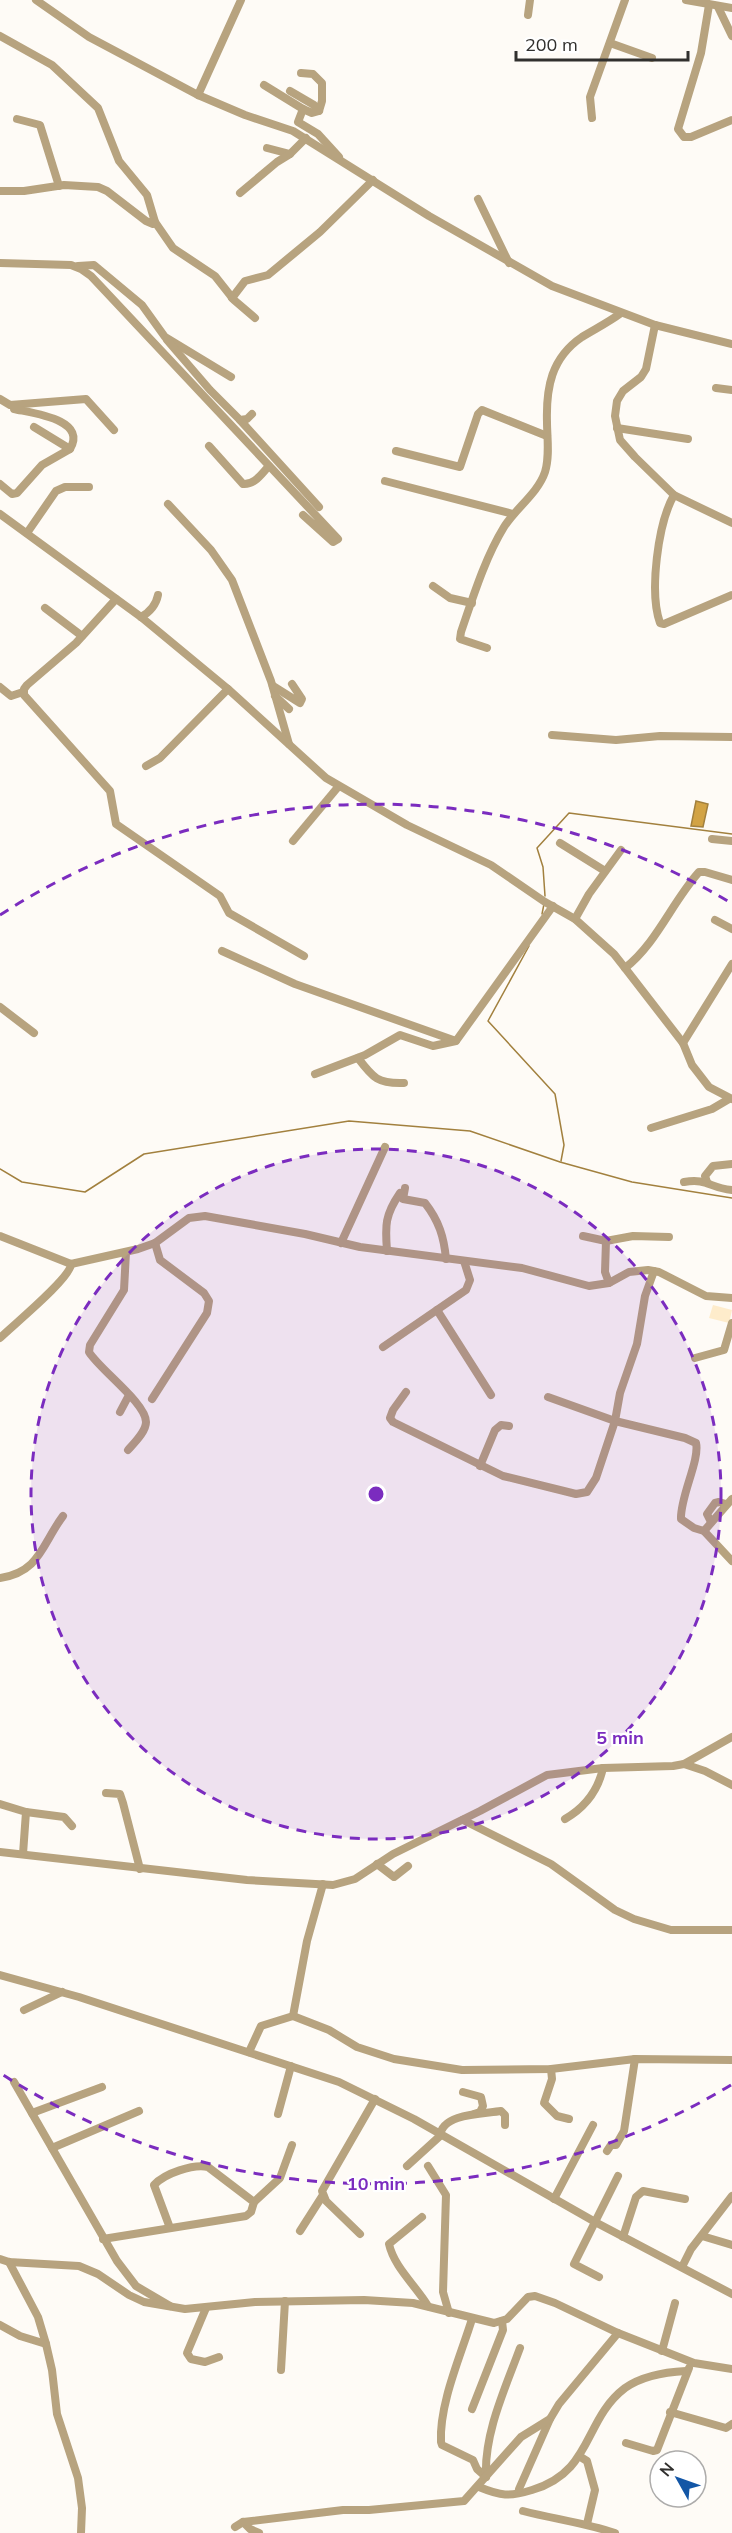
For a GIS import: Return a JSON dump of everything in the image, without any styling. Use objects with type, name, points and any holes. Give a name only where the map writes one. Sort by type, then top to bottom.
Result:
[{"type":"street","points":[[36,0],[89,38],[198,95],[226,108],[287,128],[306,138],[509,263],[552,286],[655,325],[732,344]]},
{"type":"street","points":[[198,95],[241,0]]},
{"type":"street","points":[[528,15],[530,0]]},
{"type":"street","points":[[592,118],[590,97],[625,0]]},
{"type":"street","points":[[686,0],[732,8]]},
{"type":"street","points":[[713,6],[732,36]]},
{"type":"street","points":[[713,6],[678,129],[684,137],[691,137],[732,120]]},
{"type":"street","points":[[0,36],[52,65],[98,108],[119,161],[147,195],[155,222],[174,249],[215,276],[232,298],[255,318]]},
{"type":"street","points":[[610,43],[652,58]]},
{"type":"street","points":[[301,73],[313,74],[321,83],[322,101],[319,111]]},
{"type":"street","points":[[264,85],[303,109],[312,113],[319,111]]},
{"type":"street","points":[[290,91],[314,105],[319,111]]},
{"type":"street","points":[[303,109],[298,122],[318,134],[341,159]]},
{"type":"street","points":[[17,119],[40,125],[59,186]]},
{"type":"street","points":[[240,193],[290,154],[306,138]]},
{"type":"street","points":[[267,147],[290,154]]},
{"type":"street","points":[[232,298],[245,280],[268,275],[320,232],[373,180]]},
{"type":"street","points":[[0,191],[81,185],[101,188],[146,221],[153,224],[155,222]]},
{"type":"street","points":[[478,199],[509,263]]},
{"type":"street","points":[[0,263],[94,265],[142,305],[191,369],[319,507]]},
{"type":"street","points":[[74,266],[94,280],[338,539],[333,542],[303,515]]},
{"type":"street","points":[[487,648],[460,639],[492,549],[513,514],[539,483],[545,472],[546,392],[553,372],[567,351],[580,339],[621,313]]},
{"type":"street","points":[[655,325],[646,369],[641,377],[623,391],[617,401],[615,416],[620,440],[674,495],[732,523]]},
{"type":"street","points":[[165,337],[231,377]]},
{"type":"street","points":[[716,388],[732,390]]},
{"type":"street","points":[[0,399],[14,405],[86,399],[114,430]]},
{"type":"street","points":[[0,484],[12,494],[17,493],[42,465],[70,449],[74,438],[69,429],[60,421],[41,413],[14,409],[14,405]]},
{"type":"street","points":[[396,451],[460,467],[478,414],[482,410],[547,436]]},
{"type":"street","points":[[240,420],[247,419],[252,414]]},
{"type":"street","points":[[34,427],[70,449]]},
{"type":"street","points":[[617,428],[688,439]]},
{"type":"street","points":[[209,446],[243,484],[247,485],[259,478],[269,466]]},
{"type":"street","points":[[385,481],[513,514]]},
{"type":"street","points":[[27,533],[57,491],[65,486],[89,487]]},
{"type":"street","points":[[674,495],[665,511],[654,584],[655,609],[660,623],[664,624],[732,595]]},
{"type":"street","points":[[168,504],[211,550],[232,580],[273,686],[289,745]]},
{"type":"street","points":[[0,514],[141,617],[228,689],[338,787],[424,833],[491,865],[575,919],[601,941],[626,968],[683,1043],[692,1065],[709,1087],[731,1099]]},
{"type":"street","points":[[433,586],[450,598],[472,603]]},
{"type":"street","points":[[141,617],[157,601],[158,595]]},
{"type":"street","points":[[0,687],[11,696],[23,692],[27,685],[82,636],[116,599]]},
{"type":"street","points":[[45,608],[82,636]]},
{"type":"street","points":[[273,686],[300,703],[302,699],[292,684]]},
{"type":"street","points":[[146,766],[160,758],[228,689]]},
{"type":"street","points":[[23,692],[110,792],[116,824],[220,896],[229,913],[304,956]]},
{"type":"street","points":[[275,695],[289,709]]},
{"type":"street","points":[[552,735],[616,740],[660,736],[732,737]]},
{"type":"street","points":[[293,841],[338,787]]},
{"type":"street","points":[[712,839],[732,841]]},
{"type":"street","points":[[560,843],[605,871]]},
{"type":"street","points":[[575,919],[621,850]]},
{"type":"street","points":[[626,968],[638,958],[677,899],[699,873],[705,872],[732,880]]},
{"type":"street","points":[[315,1074],[358,1058],[400,1035],[433,1046],[456,1041],[551,905]]},
{"type":"street","points":[[715,920],[732,930]]},
{"type":"street","points":[[222,951],[295,984],[456,1041]]},
{"type":"street","points":[[683,1043],[732,964]]},
{"type":"street","points":[[0,1008],[34,1033]]},
{"type":"street","points":[[358,1058],[372,1078],[404,1083]]},
{"type":"street","points":[[651,1128],[712,1109],[731,1099]]},
{"type":"street","points":[[341,1243],[385,1147]]},
{"type":"street","points":[[707,1182],[705,1176],[713,1166],[732,1164]]},
{"type":"street","points":[[684,1182],[702,1180],[717,1188],[732,1190]]},
{"type":"street","points":[[387,1251],[385,1224],[389,1210],[402,1190],[403,1199],[425,1203],[440,1226],[444,1237],[446,1259]]},
{"type":"street","points":[[0,1236],[71,1263],[126,1252],[155,1243],[189,1218],[205,1216],[387,1251],[522,1268],[589,1287],[609,1282],[629,1272],[654,1271],[706,1296],[732,1298]]},
{"type":"street","points":[[583,1236],[606,1240],[633,1236],[669,1237]]},
{"type":"street","points":[[606,1240],[605,1272],[609,1282]]},
{"type":"street","points":[[152,1399],[207,1313],[209,1301],[204,1293],[160,1260],[155,1243]]},
{"type":"street","points":[[126,1252],[124,1290],[90,1345],[89,1352],[129,1395],[146,1421],[142,1432],[128,1450]]},
{"type":"street","points":[[383,1347],[461,1294],[469,1285],[464,1261]]},
{"type":"street","points":[[0,1338],[52,1290],[69,1271],[71,1263]]},
{"type":"street","points":[[406,1392],[393,1410],[390,1419],[503,1476],[576,1494],[587,1492],[596,1478],[615,1421],[620,1393],[637,1344],[645,1296],[654,1271]]},
{"type":"street","points":[[437,1310],[491,1395]]},
{"type":"street","points":[[696,1358],[724,1350],[732,1323]]},
{"type":"street","points":[[120,1412],[129,1395]]},
{"type":"street","points":[[548,1397],[615,1421],[685,1438],[696,1443],[696,1456],[681,1510],[681,1519],[694,1528],[704,1531],[732,1561]]},
{"type":"street","points":[[480,1466],[495,1430],[501,1425],[508,1426]]},
{"type":"street","points":[[704,1531],[729,1501]]},
{"type":"street","points":[[0,1578],[22,1573],[30,1566],[63,1516]]},
{"type":"street","points":[[0,1852],[247,1880],[344,1883],[393,1854],[547,1775],[603,1768],[684,1764],[732,1737]]},
{"type":"street","points":[[684,1764],[705,1771],[732,1785]]},
{"type":"street","points":[[565,1819],[580,1811],[596,1788],[603,1768]]},
{"type":"street","points":[[106,1793],[120,1794],[140,1869]]},
{"type":"street","points":[[0,1804],[26,1812],[64,1817],[72,1826]]},
{"type":"street","points":[[23,1854],[26,1812]]},
{"type":"street","points":[[463,1820],[551,1864],[607,1905],[634,1919],[671,1930],[732,1930]]},
{"type":"street","points":[[377,1864],[394,1877],[408,1866]]},
{"type":"street","points":[[293,2016],[307,1941],[323,1884]]},
{"type":"street","points":[[0,1975],[62,1992],[339,2082],[375,2099],[597,2223],[732,2294]]},
{"type":"street","points":[[24,2010],[62,1992]]},
{"type":"street","points":[[249,2052],[261,2026],[293,2016],[329,2030],[357,2047],[409,2062],[462,2070],[551,2069],[635,2059],[732,2060]]},
{"type":"street","points":[[607,2151],[611,2145],[616,2145],[624,2131],[635,2059]]},
{"type":"street","points":[[278,2114],[291,2066]]},
{"type":"street","points":[[551,2069],[552,2079],[544,2103],[557,2116],[568,2119]]},
{"type":"street","points":[[14,2082],[117,2261],[136,2286],[173,2307]]},
{"type":"street","points":[[32,2113],[102,2087]]},
{"type":"street","points":[[407,2166],[440,2136],[441,2129],[447,2122],[480,2112],[483,2106],[481,2097],[463,2092]]},
{"type":"street","points":[[300,2231],[323,2195],[324,2184],[375,2099]]},
{"type":"street","points":[[52,2148],[139,2111]]},
{"type":"street","points":[[470,2115],[501,2111],[505,2115],[505,2125]]},
{"type":"street","points":[[554,2199],[593,2125]]},
{"type":"street","points":[[103,2239],[246,2216],[251,2212],[254,2202],[280,2178],[292,2145]]},
{"type":"street","points":[[428,2166],[446,2195],[443,2292],[449,2313]]},
{"type":"street","points":[[170,2228],[154,2185],[162,2178],[189,2168],[208,2167],[254,2202]]},
{"type":"street","points":[[599,2277],[574,2264],[597,2223],[618,2176]]},
{"type":"street","points":[[623,2237],[636,2198],[641,2192],[646,2190],[685,2199]]},
{"type":"street","points":[[323,2195],[341,2218],[360,2234]]},
{"type":"street","points":[[682,2267],[691,2249],[732,2196]]},
{"type":"street","points":[[422,2217],[389,2244],[391,2254],[428,2306]]},
{"type":"street","points":[[702,2236],[732,2245]]},
{"type":"street","points":[[4,2261],[79,2266],[98,2274],[129,2295],[144,2302],[173,2307],[206,2308],[285,2301],[364,2300],[413,2303],[494,2323],[513,2314],[528,2297],[535,2296],[618,2333],[694,2363],[732,2369]]},
{"type":"street","points":[[4,2261],[34,2308],[46,2344],[52,2370],[57,2414],[78,2478],[82,2508],[81,2533]]},
{"type":"street","points":[[281,2370],[285,2301]]},
{"type":"street","points":[[662,2351],[675,2304]]},
{"type":"street","points":[[206,2308],[187,2353],[191,2359],[205,2362],[219,2357]]},
{"type":"street","points":[[472,2319],[445,2411],[441,2442],[442,2445],[473,2460],[486,2477]]},
{"type":"street","points":[[472,2409],[503,2330],[502,2321]]},
{"type":"street","points":[[0,2325],[20,2336],[46,2344]]},
{"type":"street","points":[[519,2489],[559,2404],[618,2333]]},
{"type":"street","points":[[486,2477],[486,2460],[493,2423],[520,2348]]},
{"type":"street","points":[[626,2443],[655,2451],[686,2371],[694,2363]]},
{"type":"street","points":[[479,2487],[497,2494],[511,2496],[547,2485],[564,2475],[579,2456],[603,2415],[623,2390],[632,2384],[667,2372],[686,2371]]},
{"type":"street","points":[[670,2412],[727,2429],[732,2424]]},
{"type":"street","points":[[259,2533],[239,2524],[343,2510],[458,2503],[470,2497],[521,2437],[550,2419]]},
{"type":"street","points":[[579,2456],[587,2461],[595,2490],[587,2524]]},
{"type":"street","points":[[523,2511],[571,2523],[587,2524],[615,2533]]},
{"type":"shaded area","points":[[696,801],[708,804],[703,827],[691,826]]},
{"type":"shaded area","points":[[713,1305],[732,1310],[729,1323],[709,1318]]},
{"type":"waterway","points":[[545,896],[543,867],[537,848],[569,813],[732,834]]},
{"type":"waterway","points":[[542,914],[544,904]]},
{"type":"waterway","points":[[529,946],[488,1021],[555,1094],[564,1145],[561,1161]]},
{"type":"waterway","points":[[0,1169],[22,1182],[85,1192],[144,1154],[349,1121],[470,1131],[560,1162],[632,1182],[732,1198]]}]
